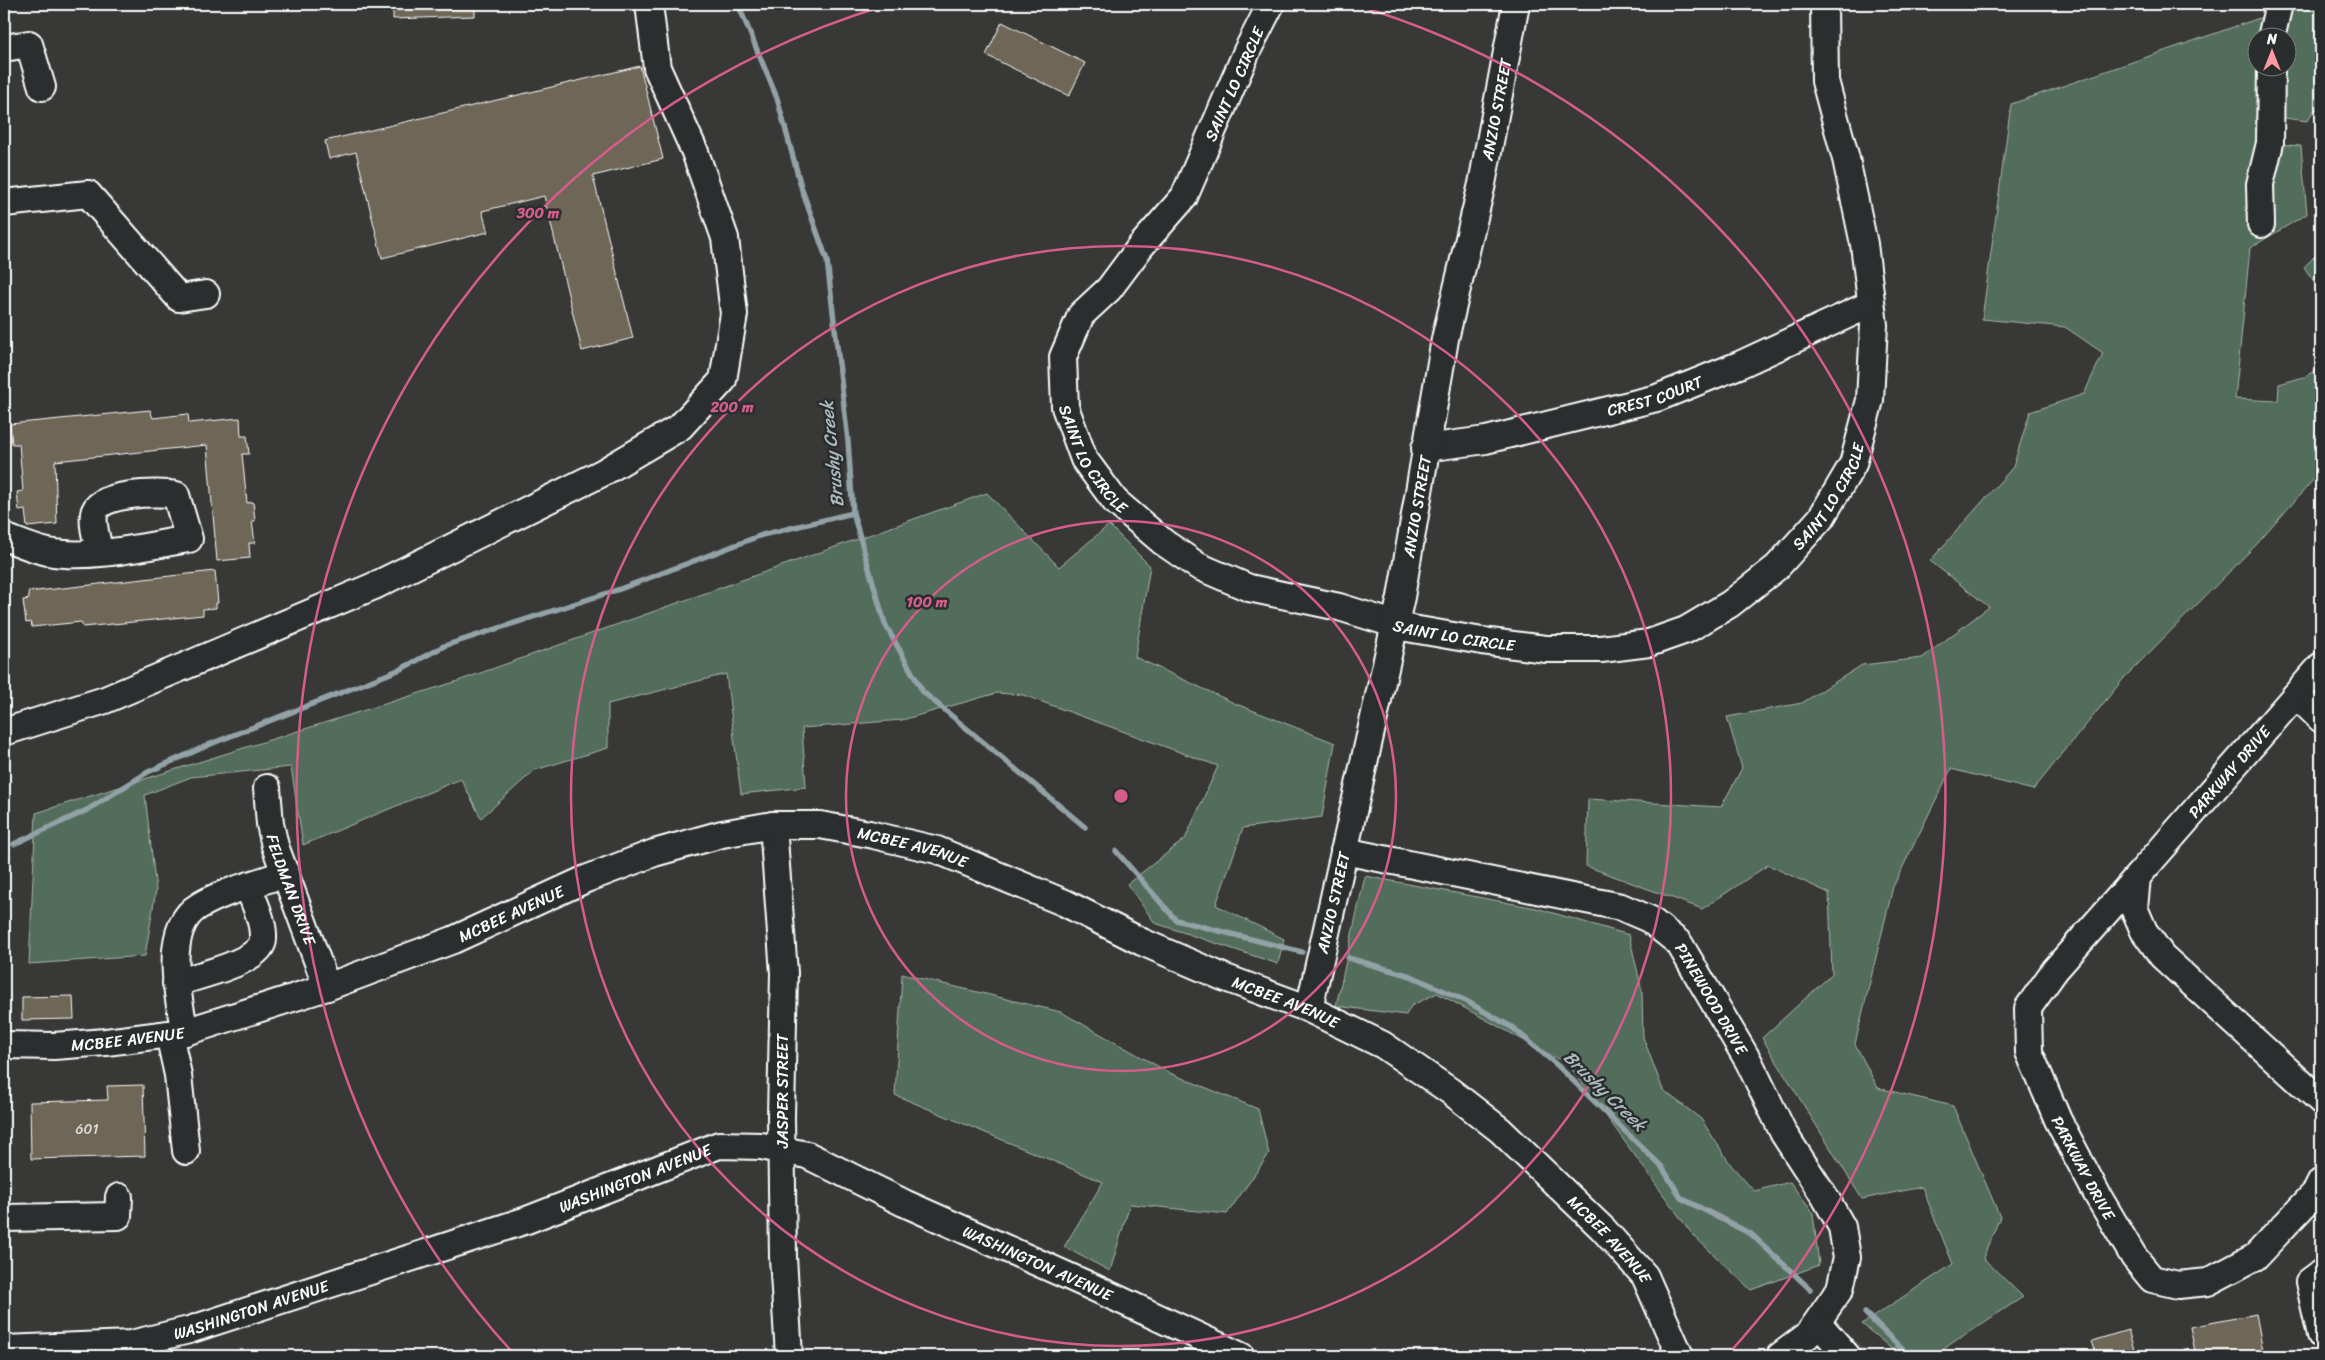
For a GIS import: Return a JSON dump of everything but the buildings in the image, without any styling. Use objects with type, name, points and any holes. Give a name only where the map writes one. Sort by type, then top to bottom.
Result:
[{"type":"street","points":[[4,732],[105,700],[374,586],[610,469],[680,427],[723,380],[734,314],[725,238],[695,152],[657,68],[649,4]]},
{"type":"street","name":"SAINT LO CIRCLE","points":[[1271,4],[1247,51],[1184,197],[1141,246],[1109,289],[1081,315],[1063,357],[1065,407],[1084,459],[1115,501],[1163,542],[1198,566],[1249,588],[1339,607],[1394,624],[1482,641],[1537,648],[1601,648],[1649,643],[1686,630],[1730,604],[1777,567],[1821,518],[1853,464],[1870,400],[1874,325],[1864,244],[1846,158],[1825,81],[1824,4]]},
{"type":"street","name":"ANZIO STREET","points":[[1309,1009],[1394,624],[1445,339],[1482,184],[1516,4]]},
{"type":"street","points":[[2273,28],[2279,4]]},
{"type":"street","points":[[4,48],[29,44],[42,87]]},
{"type":"street","points":[[2261,224],[2260,184],[2270,143],[2271,78]]},
{"type":"street","points":[[4,203],[88,194],[179,298],[206,294]]},
{"type":"street","name":"CREST COURT","points":[[1425,448],[1486,440],[1656,398],[1739,365],[1871,304]]},
{"type":"street","points":[[4,538],[47,552],[85,554],[100,552],[188,539],[176,494],[111,498],[100,504],[94,512],[95,532],[100,552]]},
{"type":"street","name":"PARKWAY DRIVE","points":[[2321,666],[2055,970],[2028,1008],[2029,1052],[2058,1120],[2098,1196],[2134,1256],[2152,1279],[2178,1284],[2208,1282],[2256,1256],[2316,1192],[2321,1182]]},
{"type":"street","points":[[2296,694],[2321,719]]},
{"type":"street","name":"FELDMAN DRIVE","points":[[267,788],[270,824],[327,987]]},
{"type":"street","name":"MCBEE AVENUE","points":[[4,1045],[62,1045],[177,1033],[327,987],[453,940],[578,883],[654,853],[722,834],[773,825],[820,825],[869,834],[937,850],[1065,903],[1142,942],[1223,977],[1309,1009],[1383,1046],[1450,1091],[1500,1130],[1603,1229],[1645,1276],[1680,1356]]},
{"type":"street","name":"JASPER STREET","points":[[773,825],[784,973],[782,1150],[784,1256],[789,1356]]},
{"type":"street","name":"PINEWOOD DRIVE","points":[[1344,851],[1621,907],[1649,919],[1679,943],[1749,1062],[1784,1134],[1842,1227],[1847,1257],[1840,1289],[1808,1334],[1780,1356]]},
{"type":"street","points":[[186,1151],[178,1075],[176,983],[180,929],[186,917],[198,906],[286,873]]},
{"type":"street","points":[[2137,878],[2134,908],[2144,931],[2162,956],[2321,1101]]},
{"type":"street","points":[[176,983],[245,960],[261,947],[264,939],[260,918],[248,886]]},
{"type":"street","name":"WASHINGTON AVENUE","points":[[4,1349],[131,1344],[189,1330],[527,1220],[719,1145],[761,1146],[807,1155],[904,1203],[1241,1356]]},
{"type":"street","points":[[4,1218],[118,1216],[119,1197]]},
{"type":"street","points":[[2321,1273],[2309,1282],[2321,1335]]},
{"type":"street","points":[[1816,1325],[1825,1331],[1847,1356]]},
{"type":"shaded area","points":[[1831,1325],[1877,1356],[1790,1356]]},
{"type":"green space","points":[[2300,4],[2321,4],[2321,112],[2315,109],[2307,121],[2285,118],[2277,144],[2301,146],[2307,214],[2250,248],[2235,399],[2278,401],[2279,384],[2307,376],[2321,367],[2321,471],[2256,545],[2124,678],[2033,790],[1951,769],[1893,887],[1855,1044],[1878,1088],[1953,1106],[2000,1217],[1983,1258],[2023,1297],[1935,1356],[1900,1356],[1862,1324],[1953,1264],[1922,1187],[1862,1199],[1762,1038],[1832,974],[1829,893],[1768,865],[1702,909],[1586,866],[1588,799],[1721,807],[1742,768],[1727,717],[1802,703],[1862,665],[1922,658],[1989,607],[1930,561],[2013,467],[2030,412],[2084,394],[2103,353],[2065,327],[1982,319],[2011,104]]},
{"type":"green space","points":[[2321,252],[2321,292],[2304,267]]},
{"type":"green space","points":[[987,493],[1059,567],[1109,525],[1150,566],[1135,657],[1234,703],[1335,743],[1322,817],[1243,828],[1216,905],[1284,939],[1278,964],[1155,923],[1127,884],[1185,839],[1218,766],[1023,695],[997,693],[902,720],[802,728],[806,787],[741,794],[726,674],[608,704],[608,748],[535,770],[481,818],[461,779],[303,845],[291,767],[191,777],[145,795],[156,890],[145,956],[29,964],[36,813],[458,681]]},
{"type":"green space","points":[[1365,876],[1536,908],[1629,935],[1642,991],[1643,1037],[1663,1090],[1701,1119],[1731,1165],[1754,1191],[1790,1182],[1813,1213],[1819,1265],[1751,1290],[1692,1234],[1569,1065],[1437,993],[1411,1006],[1406,1015],[1336,1006]]},
{"type":"green space","points":[[902,974],[1061,1012],[1170,1073],[1258,1109],[1269,1154],[1227,1214],[1130,1204],[1110,1271],[1064,1247],[1103,1182],[895,1095]]},
{"type":"waterway","name":"Brushy Creek","points":[[738,4],[777,98],[802,190],[827,260],[848,441],[853,513],[885,624],[923,692],[1085,827]]},
{"type":"waterway","points":[[14,844],[87,810],[148,772],[213,743],[401,669],[444,646],[620,589],[762,535],[853,513]]},
{"type":"waterway","name":"Brushy Creek","points":[[1116,851],[1176,920],[1302,952]]},
{"type":"waterway","name":"Brushy Creek","points":[[1348,958],[1411,976],[1466,1001],[1513,1028],[1558,1066],[1662,1167],[1681,1198],[1751,1234],[1810,1289]]},
{"type":"waterway","name":"Brushy Creek","points":[[1865,1313],[1909,1356]]}]
